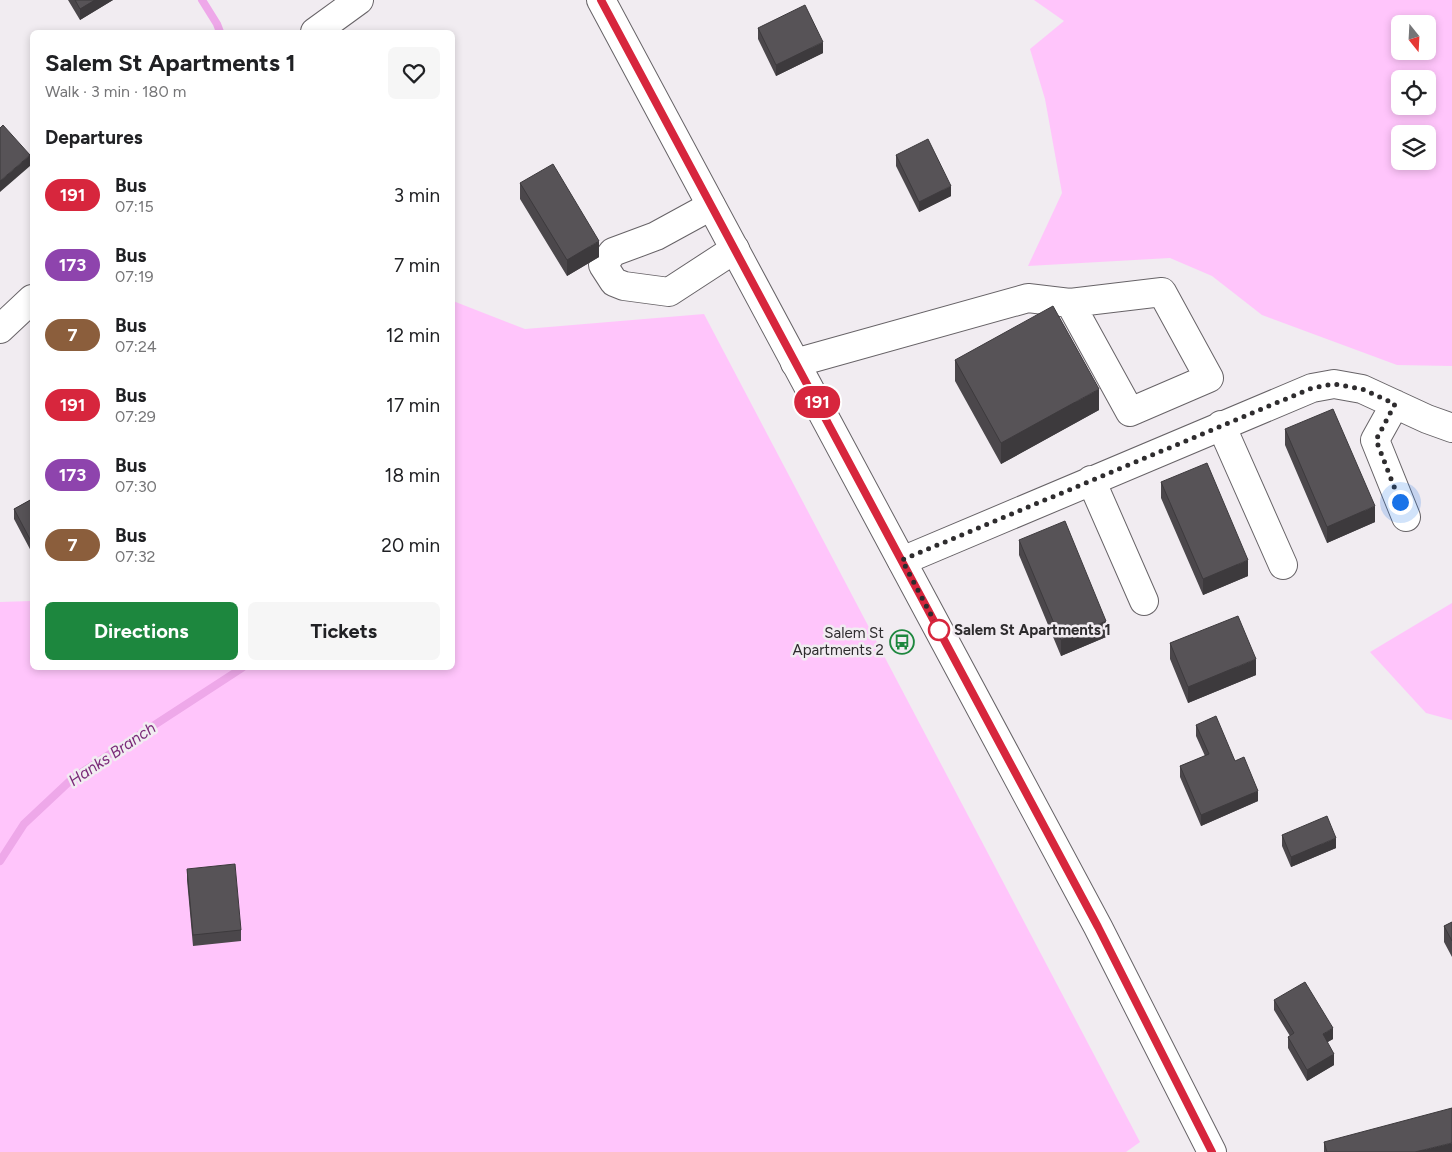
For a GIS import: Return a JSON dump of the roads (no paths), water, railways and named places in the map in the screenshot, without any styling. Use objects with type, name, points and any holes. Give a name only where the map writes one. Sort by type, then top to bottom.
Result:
[{"type":"main road","points":[[318,30],[359,0]]},
{"type":"main road","points":[[601,0],[1098,927],[1212,1152]]},
{"type":"main road","points":[[711,206],[656,236],[613,252],[604,265],[614,282],[624,286],[669,292],[735,250]]},
{"type":"main road","points":[[795,362],[1028,298],[1070,303],[1162,292],[1209,378],[1130,412],[1070,303]]},
{"type":"main road","points":[[0,329],[30,301]]},
{"type":"main road","points":[[902,560],[1312,388],[1334,384],[1362,389],[1427,419],[1452,428]]},
{"type":"main road","points":[[1395,404],[1376,440],[1406,517]]},
{"type":"main road","points":[[1221,425],[1283,565]]},
{"type":"main road","points":[[1091,480],[1144,601]]},
{"type":"waterway","name":"Hanks Branch","points":[[202,0],[219,30]]},
{"type":"waterway","name":"Hanks Branch","points":[[0,861],[24,824],[73,778],[239,670]]},
{"type":"place","name":"Salem St Apartments 1","points":[[939,630]]},
{"type":"place","name":"Salem St Apartments 2","points":[[902,642]]}]
